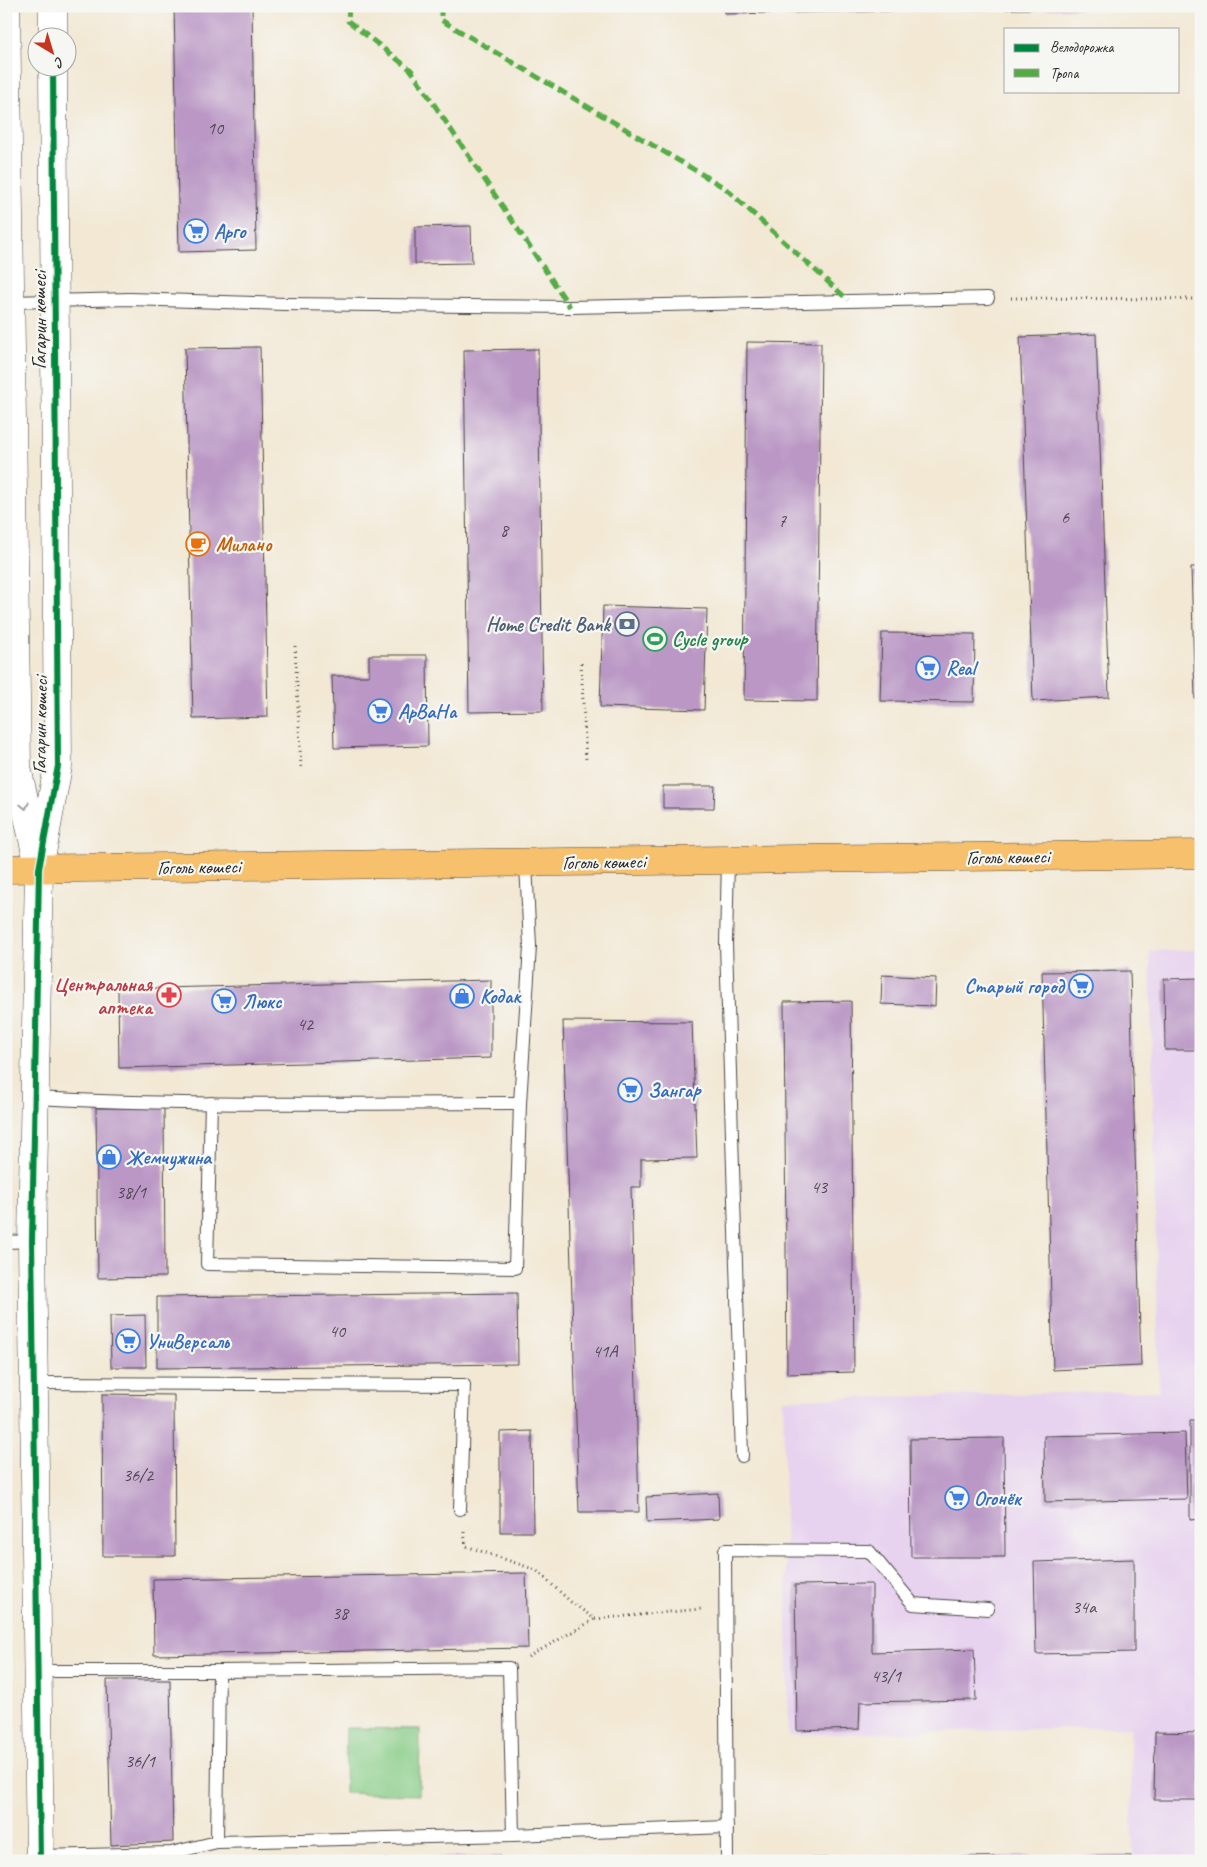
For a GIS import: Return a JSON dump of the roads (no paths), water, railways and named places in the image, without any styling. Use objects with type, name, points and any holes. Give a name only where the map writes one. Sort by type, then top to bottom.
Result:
[{"type":"main road","name":"Гоголь көшесі","points":[[6,869],[1201,854]]},
{"type":"street","name":"Гагарин көшесі","points":[[6,6],[16,768],[39,869]]},
{"type":"street","points":[[52,6],[53,28]]},
{"type":"street","name":"Гагарин көшесі","points":[[40,1858],[34,1383],[19,1242],[35,1098],[39,869],[58,766],[53,78]]},
{"type":"lane","points":[[10,302],[130,300],[284,304],[570,307],[988,298]]},
{"type":"lane","points":[[728,860],[726,944],[742,1456]]},
{"type":"lane","points":[[211,1103],[207,1264],[515,1268],[520,1103],[530,946],[526,863]]},
{"type":"lane","points":[[35,1098],[86,1101],[211,1103],[520,1103]]},
{"type":"lane","points":[[34,1383],[464,1385],[460,1509]]},
{"type":"lane","points":[[727,1861],[724,1550],[869,1551],[913,1604],[988,1609]]},
{"type":"lane","points":[[38,1671],[509,1668],[513,1835]]},
{"type":"lane","points":[[218,1842],[219,1671]]},
{"type":"lane","points":[[40,1858],[171,1853],[218,1842],[513,1835],[727,1827]]},
{"type":"place","name":"Арго","points":[[196,231]]},
{"type":"place","name":"Милано","points":[[198,544]]},
{"type":"place","name":"Home Credit Bank","points":[[627,624]]},
{"type":"place","name":"Cycle group","points":[[655,639]]},
{"type":"place","name":"Real","points":[[928,668]]},
{"type":"place","name":"АрВаНа","points":[[380,711]]},
{"type":"place","name":"Старый город","points":[[1081,986]]},
{"type":"place","name":"Центральная аптека","points":[[169,995]]},
{"type":"place","name":"Кодак","points":[[462,996]]},
{"type":"place","name":"Люкс","points":[[224,1001]]},
{"type":"place","name":"Зангар","points":[[630,1090]]},
{"type":"place","name":"Жемчужина","points":[[109,1157]]},
{"type":"place","name":"УниВерсаль","points":[[128,1341]]},
{"type":"place","name":"Огонёк","points":[[957,1498]]}]
